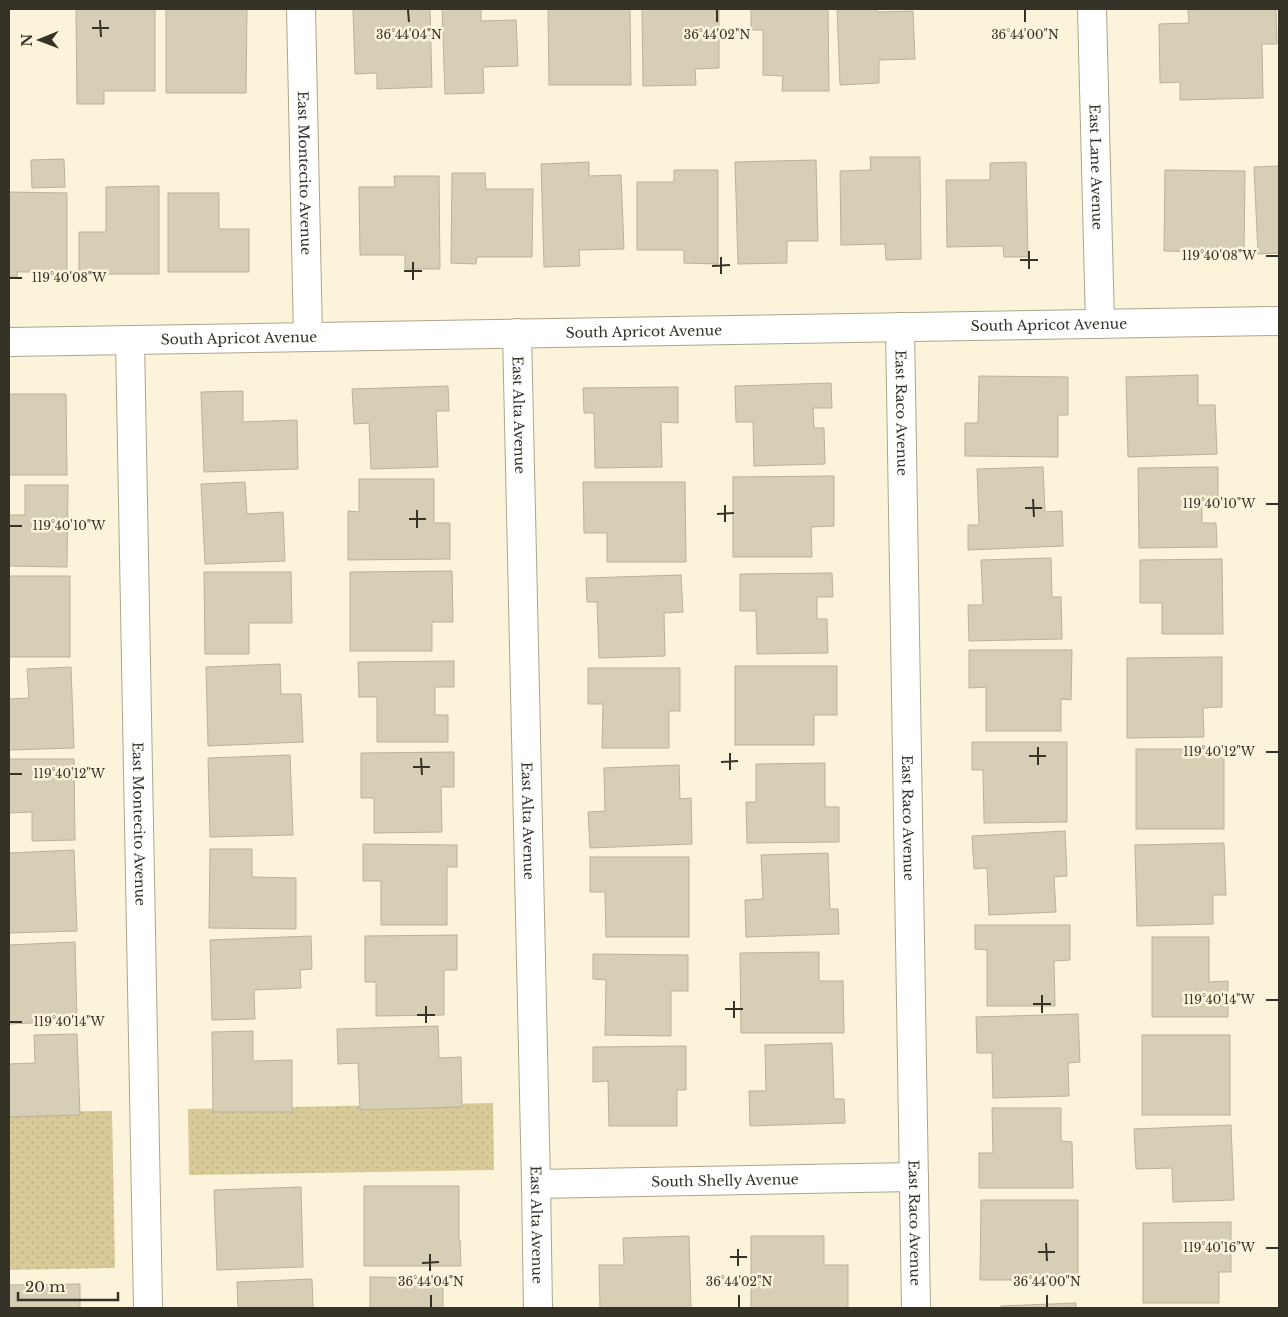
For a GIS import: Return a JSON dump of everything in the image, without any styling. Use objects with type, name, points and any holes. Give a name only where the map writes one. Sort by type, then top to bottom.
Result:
[{"type":"street","name":"East Montecito Avenue","points":[[301,9],[308,337]]},
{"type":"street","name":"East Lane Avenue","points":[[1092,9],[1100,324]]},
{"type":"street","name":"South Apricot Avenue","points":[[9,342],[1279,321]]},
{"type":"street","name":"East Raco Avenue","points":[[900,327],[916,1308]]},
{"type":"street","name":"East Alta Avenue","points":[[518,333],[538,1308]]},
{"type":"street","name":"East Montecito Avenue","points":[[130,340],[148,1308]]},
{"type":"street","name":"South Shelly Avenue","points":[[536,1184],[914,1177]]},
{"type":"shaded area","points":[[493,1103],[494,1170],[189,1175],[188,1109]]},
{"type":"shaded area","points":[[112,1111],[115,1268],[9,1270],[9,1112]]},
{"type":"building","points":[[76,9],[155,9],[155,91],[104,91],[104,104],[77,104]]},
{"type":"building","points":[[166,9],[247,9],[246,93],[166,93]]},
{"type":"building","points":[[353,9],[430,9],[432,87],[377,89],[377,73],[355,74]]},
{"type":"building","points":[[442,9],[481,9],[481,21],[516,20],[518,66],[483,67],[484,93],[445,94]]},
{"type":"building","points":[[548,9],[630,9],[631,85],[549,85]]},
{"type":"building","points":[[642,9],[719,9],[719,68],[695,69],[696,85],[643,86]]},
{"type":"building","points":[[751,9],[828,9],[829,91],[782,91],[783,76],[763,75],[763,30],[751,30]]},
{"type":"building","points":[[837,9],[877,9],[877,12],[913,11],[915,59],[879,60],[879,83],[840,85]]},
{"type":"building","points":[[1276,9],[1277,44],[1262,44],[1263,98],[1180,100],[1180,82],[1160,83],[1159,24],[1189,23],[1188,10]]},
{"type":"building","points":[[870,157],[920,157],[921,259],[886,260],[885,244],[841,245],[840,171],[871,170]]},
{"type":"building","points":[[64,159],[65,187],[32,188],[31,160]]},
{"type":"building","points":[[816,160],[818,241],[787,241],[787,263],[738,264],[735,162]]},
{"type":"building","points":[[589,162],[589,176],[621,175],[624,249],[579,250],[580,266],[544,267],[541,164]]},
{"type":"building","points":[[1026,162],[1028,257],[1004,257],[1003,246],[947,247],[946,180],[990,180],[990,163]]},
{"type":"building","points":[[1279,166],[1279,253],[1258,254],[1254,167]]},
{"type":"building","points":[[674,170],[718,170],[718,264],[684,263],[684,250],[637,250],[637,182],[674,182]]},
{"type":"building","points":[[1165,170],[1245,171],[1244,254],[1164,251]]},
{"type":"building","points":[[452,173],[485,173],[486,189],[533,189],[532,257],[477,257],[476,264],[451,263]]},
{"type":"building","points":[[394,176],[439,176],[440,269],[405,269],[405,255],[360,255],[359,187],[395,187]]},
{"type":"building","points":[[159,186],[159,274],[79,274],[79,232],[106,232],[106,187]]},
{"type":"building","points":[[9,192],[67,193],[67,276],[39,275],[39,272],[17,272],[17,277],[9,277]]},
{"type":"building","points":[[168,193],[219,193],[219,229],[249,229],[249,272],[168,272]]},
{"type":"building","points":[[1198,375],[1198,405],[1215,405],[1217,454],[1128,457],[1126,377]]},
{"type":"building","points":[[979,376],[1068,377],[1068,415],[1058,415],[1058,457],[965,456],[965,423],[978,423]]},
{"type":"building","points":[[831,383],[832,408],[813,408],[814,428],[824,428],[825,464],[754,466],[753,422],[736,422],[735,386]]},
{"type":"building","points":[[448,386],[449,411],[436,411],[438,467],[371,469],[369,423],[354,424],[352,389]]},
{"type":"building","points":[[678,387],[678,423],[661,422],[662,467],[595,468],[594,413],[584,413],[583,388]]},
{"type":"building","points":[[243,391],[243,422],[297,420],[298,469],[204,472],[201,392]]},
{"type":"building","points":[[9,394],[66,394],[67,475],[9,475]]},
{"type":"building","points":[[1043,467],[1045,512],[1062,511],[1063,546],[968,550],[968,525],[979,525],[977,469]]},
{"type":"building","points":[[1218,467],[1218,502],[1202,503],[1202,523],[1216,523],[1217,547],[1139,548],[1138,468]]},
{"type":"building","points":[[834,476],[834,526],[811,527],[812,557],[733,557],[733,477]]},
{"type":"building","points":[[359,479],[434,479],[434,523],[450,523],[450,559],[348,560],[348,511],[359,512]]},
{"type":"building","points":[[245,482],[247,514],[283,512],[285,561],[205,564],[201,484]]},
{"type":"building","points":[[583,482],[685,482],[686,562],[607,562],[607,533],[584,533]]},
{"type":"building","points":[[25,485],[68,485],[67,567],[9,566],[9,515],[25,515]]},
{"type":"building","points":[[1051,558],[1052,597],[1061,597],[1062,639],[969,641],[968,605],[983,605],[981,560]]},
{"type":"building","points":[[1222,559],[1223,634],[1162,634],[1162,603],[1140,603],[1140,560]]},
{"type":"building","points":[[452,571],[453,622],[432,622],[432,651],[350,651],[350,572]]},
{"type":"building","points":[[204,572],[291,572],[292,623],[249,623],[249,654],[205,654]]},
{"type":"building","points":[[832,573],[833,597],[817,597],[817,619],[827,619],[828,653],[757,654],[756,611],[740,611],[740,574]]},
{"type":"building","points":[[681,575],[683,612],[664,613],[665,656],[599,658],[597,602],[587,602],[586,578]]},
{"type":"building","points":[[9,576],[70,576],[70,657],[9,657]]},
{"type":"building","points":[[969,650],[1072,650],[1071,700],[1061,699],[1061,731],[986,731],[986,687],[969,688]]},
{"type":"building","points":[[1222,657],[1222,707],[1203,708],[1204,737],[1127,738],[1127,658]]},
{"type":"building","points":[[454,661],[454,687],[435,687],[435,715],[448,715],[448,742],[377,742],[377,697],[359,697],[358,662]]},
{"type":"building","points":[[280,664],[281,694],[301,694],[303,742],[208,746],[206,667]]},
{"type":"building","points":[[735,666],[837,666],[837,715],[814,715],[814,745],[735,745]]},
{"type":"building","points":[[71,667],[74,748],[9,750],[9,699],[29,698],[27,669]]},
{"type":"building","points":[[588,668],[680,668],[680,711],[669,711],[669,748],[602,748],[603,704],[588,704]]},
{"type":"building","points":[[972,742],[1067,742],[1067,822],[984,823],[983,770],[972,770]]},
{"type":"building","points":[[1136,749],[1224,749],[1224,829],[1136,829]]},
{"type":"building","points":[[454,752],[454,787],[441,787],[442,832],[374,833],[374,798],[361,798],[361,753]]},
{"type":"building","points":[[290,755],[293,835],[210,837],[208,758]]},
{"type":"building","points":[[9,759],[74,759],[75,840],[32,841],[32,812],[9,813]]},
{"type":"building","points":[[825,763],[825,807],[839,807],[839,842],[747,843],[746,802],[756,802],[756,764]]},
{"type":"building","points":[[679,765],[680,799],[691,798],[692,844],[590,848],[588,812],[605,811],[604,768]]},
{"type":"building","points":[[1065,831],[1067,876],[1054,877],[1056,912],[989,915],[987,868],[974,869],[972,836]]},
{"type":"building","points":[[1224,843],[1226,895],[1213,895],[1213,924],[1137,926],[1135,845]]},
{"type":"building","points":[[363,844],[457,845],[457,867],[447,867],[447,925],[381,925],[381,881],[363,881]]},
{"type":"building","points":[[210,849],[252,849],[252,877],[296,878],[296,929],[209,928]]},
{"type":"building","points":[[74,850],[77,931],[9,933],[9,853]]},
{"type":"building","points":[[828,853],[830,909],[838,909],[839,934],[746,937],[745,900],[763,899],[761,855]]},
{"type":"building","points":[[590,857],[689,857],[689,937],[606,937],[605,892],[590,892]]},
{"type":"building","points":[[975,925],[1070,925],[1070,960],[1054,961],[1055,1006],[987,1006],[987,950],[975,949]]},
{"type":"building","points":[[457,935],[457,970],[444,970],[444,1015],[376,1016],[376,982],[365,982],[365,936]]},
{"type":"building","points":[[311,936],[312,969],[300,970],[301,988],[254,990],[255,1019],[212,1020],[210,940]]},
{"type":"building","points":[[1152,937],[1209,937],[1209,982],[1228,981],[1228,1017],[1152,1017]]},
{"type":"building","points":[[75,942],[77,1021],[9,1024],[9,945]]},
{"type":"building","points":[[819,952],[819,981],[843,981],[844,1033],[741,1033],[740,953]]},
{"type":"building","points":[[593,954],[688,955],[688,991],[671,991],[671,1036],[605,1035],[606,980],[593,979]]},
{"type":"building","points":[[1078,1014],[1080,1062],[1068,1063],[1069,1096],[993,1098],[992,1053],[977,1053],[976,1017]]},
{"type":"building","points":[[438,1026],[439,1058],[461,1057],[462,1107],[360,1110],[358,1063],[338,1064],[337,1029]]},
{"type":"building","points":[[253,1031],[253,1061],[292,1060],[292,1112],[213,1112],[212,1032]]},
{"type":"building","points":[[77,1034],[80,1115],[9,1117],[9,1064],[35,1063],[34,1035]]},
{"type":"building","points":[[1142,1035],[1230,1035],[1230,1115],[1142,1115]]},
{"type":"building","points":[[832,1043],[834,1099],[844,1099],[845,1123],[750,1126],[749,1091],[766,1091],[765,1045]]},
{"type":"building","points":[[686,1046],[686,1090],[677,1090],[677,1126],[609,1126],[608,1081],[593,1082],[593,1047]]},
{"type":"building","points":[[992,1108],[1061,1108],[1061,1141],[1072,1142],[1073,1188],[979,1188],[979,1153],[993,1153]]},
{"type":"building","points":[[1231,1125],[1234,1200],[1173,1202],[1172,1168],[1136,1169],[1134,1129]]},
{"type":"building","points":[[364,1186],[459,1186],[461,1266],[364,1266]]},
{"type":"building","points":[[301,1187],[303,1267],[217,1270],[214,1190]]},
{"type":"building","points":[[981,1200],[1078,1200],[1078,1280],[980,1280]]},
{"type":"building","points":[[1231,1222],[1231,1272],[1219,1272],[1219,1303],[1143,1303],[1143,1223]]},
{"type":"building","points":[[689,1236],[691,1308],[600,1308],[599,1265],[624,1265],[623,1238]]},
{"type":"building","points":[[751,1236],[824,1236],[824,1265],[848,1265],[848,1308],[751,1308]]},
{"type":"building","points":[[370,1277],[443,1278],[443,1308],[370,1308]]},
{"type":"building","points":[[312,1279],[313,1308],[238,1308],[237,1282]]},
{"type":"building","points":[[80,1284],[80,1308],[9,1308],[9,1285]]},
{"type":"building","points":[[1076,1303],[1076,1308],[1001,1308],[1001,1306]]}]
